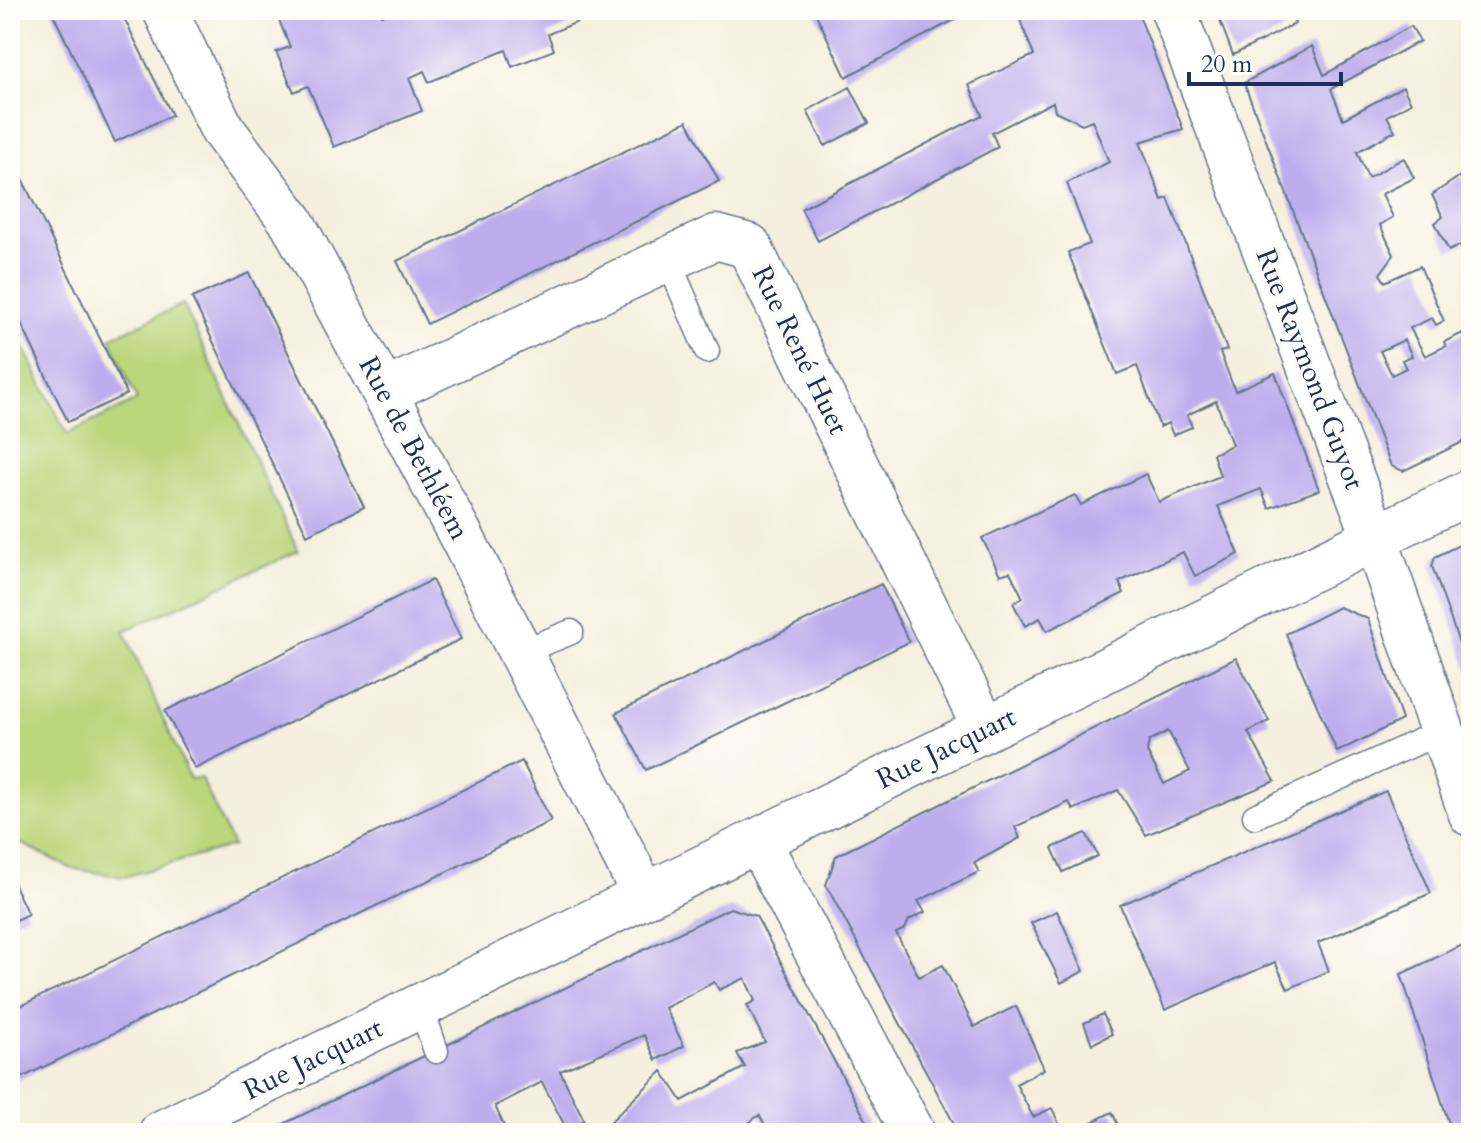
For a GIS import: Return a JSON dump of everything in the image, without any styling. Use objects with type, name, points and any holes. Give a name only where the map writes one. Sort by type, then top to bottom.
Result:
[{"type":"street","name":"Rue de Bethléem","points":[[165,10],[222,129],[292,222],[521,652],[645,896]]},
{"type":"street","name":"Rue Raymond Guyot","points":[[1173,10],[1375,538],[1471,814]]},
{"type":"street","name":"Rue René Huet","points":[[384,392],[716,237],[749,246],[985,729]]},
{"type":"street","name":"Rue Jacquart","points":[[161,1133],[1471,491]]},
{"type":"street","points":[[758,841],[913,1133]]},
{"type":"lane","points":[[668,260],[707,351]]},
{"type":"lane","points":[[521,652],[571,632]]},
{"type":"lane","points":[[1255,816],[1442,731]]},
{"type":"lane","points":[[421,1006],[436,1051]]},
{"type":"green space","points":[[183,304],[298,551],[124,631],[190,779],[201,778],[233,846],[124,877],[70,868],[10,838],[10,320],[67,434],[137,400],[110,338]]},
{"type":"building","points":[[51,10],[120,10],[172,115],[115,142]]},
{"type":"building","points":[[275,10],[379,10],[382,15],[393,10],[607,10],[548,34],[554,50],[512,67],[506,50],[429,82],[424,71],[409,78],[422,111],[334,147],[308,86],[294,92],[276,52],[290,47]]},
{"type":"building","points":[[814,10],[973,10],[846,77]]},
{"type":"building","points":[[1016,10],[1137,10],[1183,129],[1140,142],[1162,200],[1168,198],[1227,350],[1220,352],[1235,391],[1275,373],[1319,490],[1269,508],[1261,489],[1218,506],[1239,554],[1195,576],[1183,552],[1119,582],[1124,593],[1047,631],[1040,618],[1025,626],[1013,603],[1023,598],[1010,572],[1000,575],[982,538],[1075,495],[1081,505],[1146,474],[1159,502],[1220,476],[1213,454],[1232,445],[1216,401],[1187,415],[1192,427],[1173,435],[1168,423],[1160,427],[1137,366],[1117,374],[1068,252],[1090,244],[1067,183],[1109,162],[1092,120],[1082,124],[1055,111],[1053,102],[992,133],[998,147],[818,241],[801,209],[982,115],[969,85],[1034,55]]},
{"type":"building","points":[[1216,10],[1290,10],[1295,24],[1233,55]]},
{"type":"building","points":[[1459,10],[1471,10],[1471,14],[1463,18]]},
{"type":"building","points":[[1411,26],[1420,41],[1331,89],[1343,119],[1403,87],[1411,103],[1387,116],[1395,131],[1357,152],[1368,178],[1404,158],[1414,178],[1382,194],[1393,217],[1380,225],[1394,255],[1380,274],[1385,282],[1420,266],[1444,321],[1436,325],[1432,318],[1410,328],[1425,356],[1446,346],[1444,342],[1471,329],[1471,438],[1403,471],[1391,466],[1244,83],[1312,46],[1324,75]],"holes":[[[1404,340],[1412,356],[1402,360],[1406,368],[1392,375],[1380,351]]]},
{"type":"building","points":[[850,87],[869,123],[825,146],[807,111]]},
{"type":"building","points":[[687,121],[719,181],[427,324],[397,261]]},
{"type":"building","points":[[10,154],[127,394],[68,422],[10,300]]},
{"type":"building","points":[[1460,176],[1471,197],[1471,240],[1449,251],[1435,223],[1443,217],[1432,195]]},
{"type":"building","points":[[249,273],[364,507],[307,535],[192,298]]},
{"type":"building","points":[[1471,539],[1471,677],[1432,566],[1435,557]]},
{"type":"building","points":[[432,580],[461,639],[195,769],[165,711]]},
{"type":"building","points":[[881,584],[909,642],[646,770],[616,713]]},
{"type":"building","points":[[1339,607],[1368,619],[1402,720],[1337,752],[1286,634]]},
{"type":"building","points":[[1236,658],[1269,721],[1248,732],[1275,781],[1146,835],[1118,790],[1073,810],[1069,802],[1015,827],[1020,838],[974,863],[979,872],[918,901],[925,912],[909,920],[905,929],[896,933],[919,977],[943,965],[974,1027],[1016,1006],[1044,1069],[1016,1084],[1033,1117],[1052,1108],[1060,1126],[1047,1133],[959,1133],[826,885],[836,856]],"holes":[[[1168,731],[1190,771],[1164,784],[1147,752],[1149,741]]]},
{"type":"building","points":[[522,761],[551,821],[17,1080],[10,1065],[10,1011]]},
{"type":"building","points":[[1386,791],[1431,893],[1318,943],[1329,971],[1288,989],[1275,962],[1165,1010],[1120,905]]},
{"type":"building","points":[[1086,833],[1098,856],[1063,872],[1052,848]]},
{"type":"building","points":[[10,877],[28,914],[10,923]]},
{"type":"building","points":[[730,908],[756,916],[873,1133],[770,1133],[759,1115],[735,1133],[599,1133],[662,1071],[682,1101],[745,1067],[737,1053],[765,1042],[747,1005],[755,1001],[745,978],[719,990],[714,982],[665,1008],[684,1046],[656,1060],[644,1035],[560,1071],[584,1120],[567,1130],[542,1082],[495,1106],[505,1128],[495,1133],[265,1133]]},
{"type":"building","points":[[1057,911],[1084,971],[1061,983],[1031,923]]},
{"type":"building","points":[[1471,941],[1471,1133],[1452,1133],[1401,974]]},
{"type":"building","points":[[1103,1014],[1112,1034],[1092,1044],[1084,1023]]},
{"type":"building","points":[[1112,1112],[1122,1133],[1070,1133]]}]
